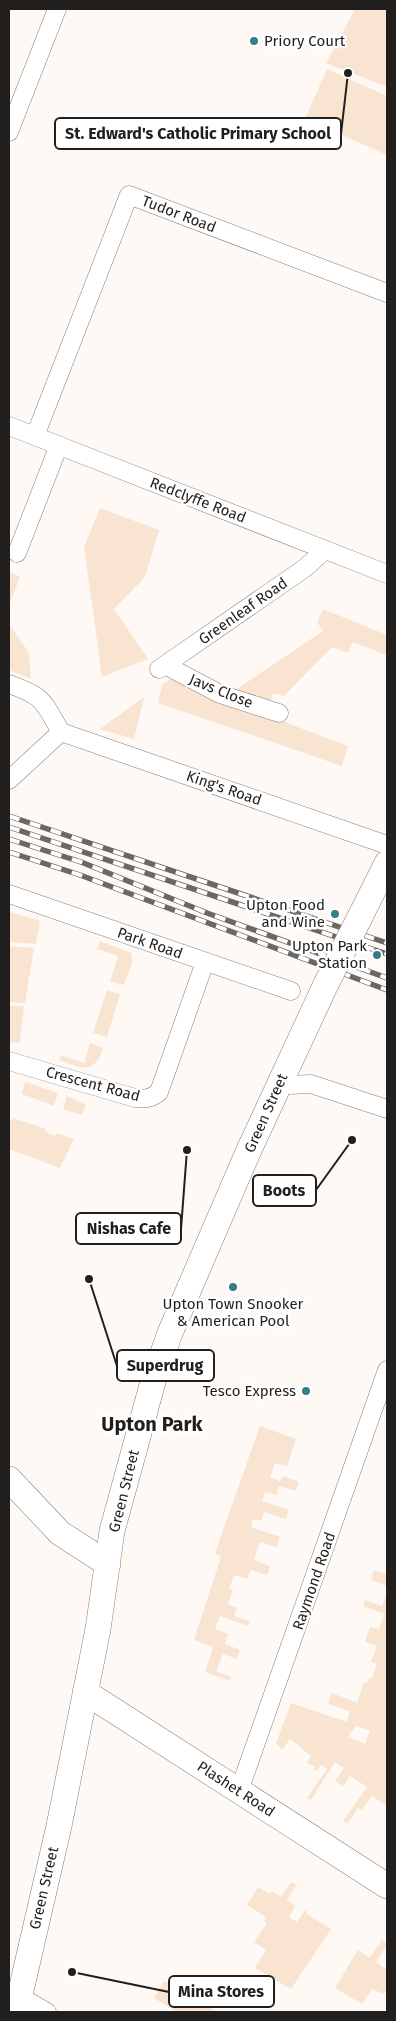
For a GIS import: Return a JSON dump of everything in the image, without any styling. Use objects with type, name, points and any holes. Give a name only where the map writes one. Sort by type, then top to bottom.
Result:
[{"type":"main road","name":"Green Street","points":[[18,2004],[59,1826],[108,1564],[112,1531],[154,1378],[170,1333],[279,1083],[361,915],[384,877]]},
{"type":"main road","points":[[9,1478],[60,1533],[108,1564]]},
{"type":"main road","name":"Plashet Road","points":[[85,1692],[387,1886]]},
{"type":"street","points":[[9,132],[57,9]]},
{"type":"street","name":"Tudor Road","points":[[35,436],[129,195],[387,293]]},
{"type":"street","name":"Redclyffe Road","points":[[9,426],[387,574]]},
{"type":"street","points":[[17,553],[59,445]]},
{"type":"street","name":"Greenleaf Road","points":[[162,667],[305,568],[325,550]]},
{"type":"street","name":"Javs Close","points":[[162,667],[220,694],[279,713]]},
{"type":"street","points":[[9,684],[34,693],[42,699],[61,732],[9,780]]},
{"type":"street","name":"King's Road","points":[[61,732],[387,845]]},
{"type":"street","name":"Park Road","points":[[9,894],[291,991]]},
{"type":"street","name":"Crescent Road","points":[[9,1061],[134,1098],[145,1099],[154,1096],[159,1092],[205,962]]},
{"type":"street","points":[[279,1083],[289,1085],[312,1084],[387,1109]]},
{"type":"street","name":"Raymond Road","points":[[239,1791],[387,1370]]},
{"type":"street","points":[[18,2004],[47,2012]]},
{"type":"shaded area","points":[[355,9],[387,9],[387,87],[326,63]]},
{"type":"shaded area","points":[[327,69],[387,96],[387,155],[305,119]]},
{"type":"shaded area","points":[[100,508],[159,530],[145,577],[114,609],[148,659],[102,677],[84,547]]},
{"type":"shaded area","points":[[9,572],[20,577],[9,606]]},
{"type":"shaded area","points":[[323,609],[387,635],[386,655],[353,642],[348,653],[332,647],[284,696],[273,693],[270,704],[231,693],[323,631],[317,622]]},
{"type":"shaded area","points":[[9,624],[29,653],[31,679],[9,670]]},
{"type":"shaded area","points":[[170,679],[348,746],[342,766],[158,703],[162,685]]},
{"type":"shaded area","points":[[144,697],[134,739],[100,729]]},
{"type":"shaded area","points":[[9,912],[40,921],[36,944],[9,942]]},
{"type":"shaded area","points":[[100,941],[131,953],[132,963],[124,985],[110,981],[118,956],[97,949]]},
{"type":"shaded area","points":[[9,946],[34,948],[25,1003],[9,1002]]},
{"type":"shaded area","points":[[107,990],[120,994],[107,1037],[93,1033]]},
{"type":"shaded area","points":[[9,1006],[24,1006],[20,1043],[9,1042]]},
{"type":"shaded area","points":[[90,1043],[103,1048],[95,1063],[91,1066],[86,1068],[80,1067],[59,1060],[60,1055],[84,1063]]},
{"type":"shaded area","points":[[25,1082],[58,1093],[54,1106],[22,1094]]},
{"type":"shaded area","points":[[67,1096],[86,1105],[82,1115],[63,1109]]},
{"type":"shaded area","points":[[13,1118],[46,1129],[45,1132],[56,1136],[57,1133],[74,1139],[60,1168],[9,1149],[9,1120],[12,1121]]},
{"type":"shaded area","points":[[260,1426],[296,1439],[287,1466],[275,1463],[270,1477],[280,1481],[283,1476],[299,1482],[296,1491],[279,1486],[276,1495],[265,1492],[262,1501],[289,1510],[286,1519],[264,1512],[261,1521],[253,1519],[251,1527],[280,1537],[277,1547],[260,1542],[254,1560],[270,1566],[267,1575],[251,1570],[247,1579],[234,1575],[229,1589],[233,1590],[228,1604],[237,1608],[234,1616],[250,1621],[248,1626],[220,1616],[215,1629],[228,1634],[225,1644],[240,1650],[237,1659],[223,1654],[216,1671],[231,1677],[230,1681],[205,1672],[213,1647],[194,1640],[221,1557],[215,1553]]},
{"type":"shaded area","points":[[374,1570],[387,1575],[387,1586],[371,1580]]},
{"type":"shaded area","points":[[387,1592],[387,1806],[372,1796],[362,1810],[358,1808],[347,1824],[343,1821],[367,1787],[350,1776],[343,1786],[335,1781],[344,1768],[335,1762],[311,1800],[307,1798],[327,1769],[321,1765],[317,1771],[314,1769],[315,1767],[307,1763],[311,1756],[290,1739],[282,1750],[276,1743],[291,1703],[347,1722],[350,1711],[328,1704],[332,1693],[357,1703],[364,1682],[367,1683],[369,1678],[372,1678],[377,1664],[371,1662],[377,1646],[365,1642],[370,1627],[379,1629],[384,1614],[363,1606],[365,1600],[382,1606]],"holes":[[[356,1726],[370,1730],[365,1744],[348,1737]]]},
{"type":"shaded area","points":[[291,1882],[296,1885],[287,1900],[295,1906],[289,1917],[297,1922],[305,1910],[307,1914],[331,1929],[291,1989],[255,1968],[266,1950],[254,1942],[267,1923],[264,1921],[266,1917],[247,1905],[258,1887],[270,1894],[272,1891],[281,1897]]},
{"type":"shaded area","points":[[382,1939],[387,1945],[376,1962],[387,1970],[387,1989],[384,1994],[372,1989],[362,2004],[335,1988],[358,1950],[370,1958]]},
{"type":"shaded area","points":[[164,1981],[217,2012],[177,2012],[154,1998]]},
{"type":"railway","points":[[9,816],[387,943]]},
{"type":"railway","points":[[9,827],[387,954]]},
{"type":"railway","points":[[9,839],[81,862],[207,913],[387,978]]},
{"type":"railway","points":[[9,852],[80,875],[387,990]]},
{"type":"place","name":"Priory Court","points":[[254,41]]},
{"type":"place","name":"St. Edward's Catholic Primary School","points":[[348,73]]},
{"type":"place","name":"Upton Food and Wine","points":[[335,914]]},
{"type":"place","name":"Upton Park Station","points":[[377,955]]},
{"type":"place","name":"Boots","points":[[352,1140]]},
{"type":"place","name":"Nishas Cafe","points":[[187,1150]]},
{"type":"place","name":"Superdrug","points":[[89,1279]]},
{"type":"place","name":"Upton Town Snooker & American Pool","points":[[233,1287]]},
{"type":"place","name":"Tesco Express","points":[[306,1391]]},
{"type":"place","name":"Mina Stores","points":[[72,1972]]},
{"type":"district","name":"Upton Park","points":[[152,1424]]}]
